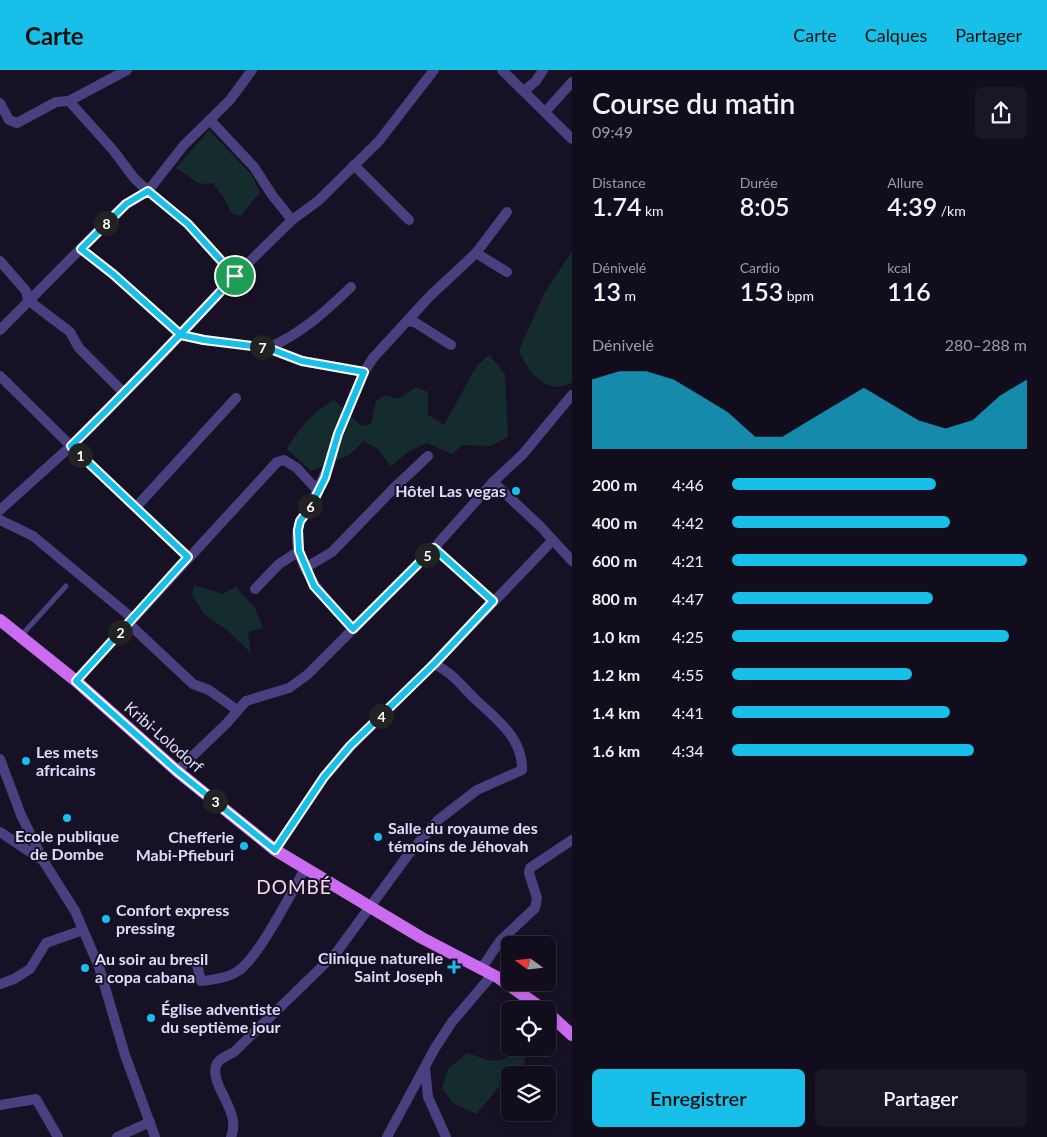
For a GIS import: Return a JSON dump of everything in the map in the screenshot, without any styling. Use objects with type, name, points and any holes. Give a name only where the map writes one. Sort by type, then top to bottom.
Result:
[{"type":"main road","name":"Kribi-Lolodorf","points":[[0,620],[76,681],[177,771],[275,850],[370,908],[486,972],[530,1001]]},
{"type":"main road","points":[[556,1020],[572,1035]]},
{"type":"street","points":[[0,103],[9,120],[17,123],[56,102],[69,101],[127,70]]},
{"type":"street","points":[[0,330],[126,204],[148,191],[174,156],[241,86],[252,70]]},
{"type":"street","points":[[0,510],[71,446],[181,335],[235,276],[292,220],[318,201],[354,165],[399,118],[434,70]]},
{"type":"street","points":[[502,70],[572,139]]},
{"type":"street","points":[[524,91],[536,81],[543,70]]},
{"type":"street","points":[[545,112],[572,82]]},
{"type":"street","points":[[69,101],[113,150],[134,178],[188,224],[235,276]]},
{"type":"street","points":[[210,120],[254,167],[272,195],[292,220]]},
{"type":"street","points":[[354,165],[408,220]]},
{"type":"street","points":[[353,629],[314,586],[305,568],[299,551],[298,530],[300,521],[310,508],[317,490],[325,478],[338,434],[364,372],[373,358],[476,253],[507,212]]},
{"type":"street","points":[[81,249],[113,274],[181,335],[204,340],[268,348],[302,361],[364,372]]},
{"type":"street","points":[[476,253],[507,272]]},
{"type":"street","points":[[0,262],[26,291],[28,300],[70,332],[79,348],[124,393]]},
{"type":"street","points":[[268,348],[288,339],[321,315],[351,287]]},
{"type":"street","points":[[408,321],[416,323],[451,345]]},
{"type":"street","points":[[0,376],[188,557]]},
{"type":"street","points":[[177,771],[228,723],[237,710],[250,699],[293,686],[353,629],[434,548],[494,482],[523,454],[572,395]]},
{"type":"street","points":[[137,506],[236,398]]},
{"type":"street","points":[[305,568],[332,552],[428,456]]},
{"type":"street","points":[[76,681],[188,557],[280,460],[297,468],[317,490]]},
{"type":"street","points":[[494,482],[572,560]]},
{"type":"street","points":[[0,520],[32,536],[130,621],[192,684],[209,690],[237,710]]},
{"type":"street","points":[[275,850],[324,777],[350,746],[434,664],[552,542]]},
{"type":"street","points":[[434,548],[493,601]]},
{"type":"street","points":[[255,589],[279,564],[299,551]]},
{"type":"street","points":[[232,1137],[235,1124],[221,1088],[216,1066],[234,1052],[336,953],[408,855],[438,820],[477,790],[522,770],[518,746],[508,731],[448,671],[434,664]]},
{"type":"street","points":[[0,759],[21,815],[44,862],[75,911],[100,966],[125,1055],[156,1137]]},
{"type":"street","points":[[0,832],[44,862]]},
{"type":"street","points":[[387,1137],[424,1067],[486,972],[500,941],[535,908],[537,898],[528,870],[572,840]]},
{"type":"street","points":[[197,965],[201,981],[217,979],[238,971],[268,934],[305,869]]},
{"type":"street","points":[[0,984],[14,979],[30,969],[46,943],[83,930]]},
{"type":"street","points":[[424,1067],[428,1097],[446,1137]]},
{"type":"street","points":[[0,1105],[36,1099],[58,1137]]},
{"type":"street","points":[[117,1137],[150,1122]]},
{"type":"lane","points":[[20,637],[66,586]]},
{"type":"green space","points":[[209,130],[251,174],[260,192],[241,216],[232,214],[213,183],[200,184],[176,168]]},
{"type":"green space","points":[[572,251],[572,382],[563,386],[554,386],[539,380],[532,373],[519,350],[545,292]]},
{"type":"green space","points":[[489,355],[505,374],[508,437],[491,446],[463,445],[452,454],[427,443],[408,452],[391,466],[378,449],[364,441],[349,455],[311,471],[287,449],[307,421],[334,400],[361,426],[371,424],[376,401],[386,395],[398,399],[416,387],[428,392],[428,415],[444,425],[476,367]]},
{"type":"green space","points":[[194,585],[223,594],[236,587],[255,608],[263,628],[248,632],[251,653],[227,630],[204,614],[192,595]]},
{"type":"green space","points":[[467,1053],[495,1061],[510,1056],[526,1056],[523,1066],[501,1066],[499,1087],[476,1114],[453,1103],[442,1088],[448,1069]]},
{"type":"place","name":"Hôtel Las vegas","points":[[516,491]]},
{"type":"place","name":"Les mets africains","points":[[26,761]]},
{"type":"place","name":"Ecole publique de Dombe","points":[[67,818]]},
{"type":"place","name":"Salle du royaume des témoins de Jéhovah","points":[[378,837]]},
{"type":"place","name":"Chefferie Mabi-Pfieburi","points":[[244,846]]},
{"type":"place","name":"Confort express pressing","points":[[106,919]]},
{"type":"place","name":"Clinique naturelle Saint Joseph","points":[[454,967]]},
{"type":"place","name":"Au soir au bresil a copa cabana","points":[[85,968]]},
{"type":"place","name":"Église adventiste du septième jour","points":[[151,1018]]},
{"type":"district","name":"DOMBÉ","points":[[294,887]]},
{"type":"route","points":[[235,276],[181,335],[71,446],[137,506],[188,557],[76,681],[177,771],[275,850],[301,815],[324,777],[350,746],[434,664],[493,601],[434,548],[353,629],[314,586],[299,551],[298,530],[300,521],[310,508],[317,490],[325,478],[338,434],[351,407],[364,372],[302,361],[268,348],[204,340],[181,335],[97,260],[81,249],[126,204],[148,191],[188,224],[235,276]]}]
